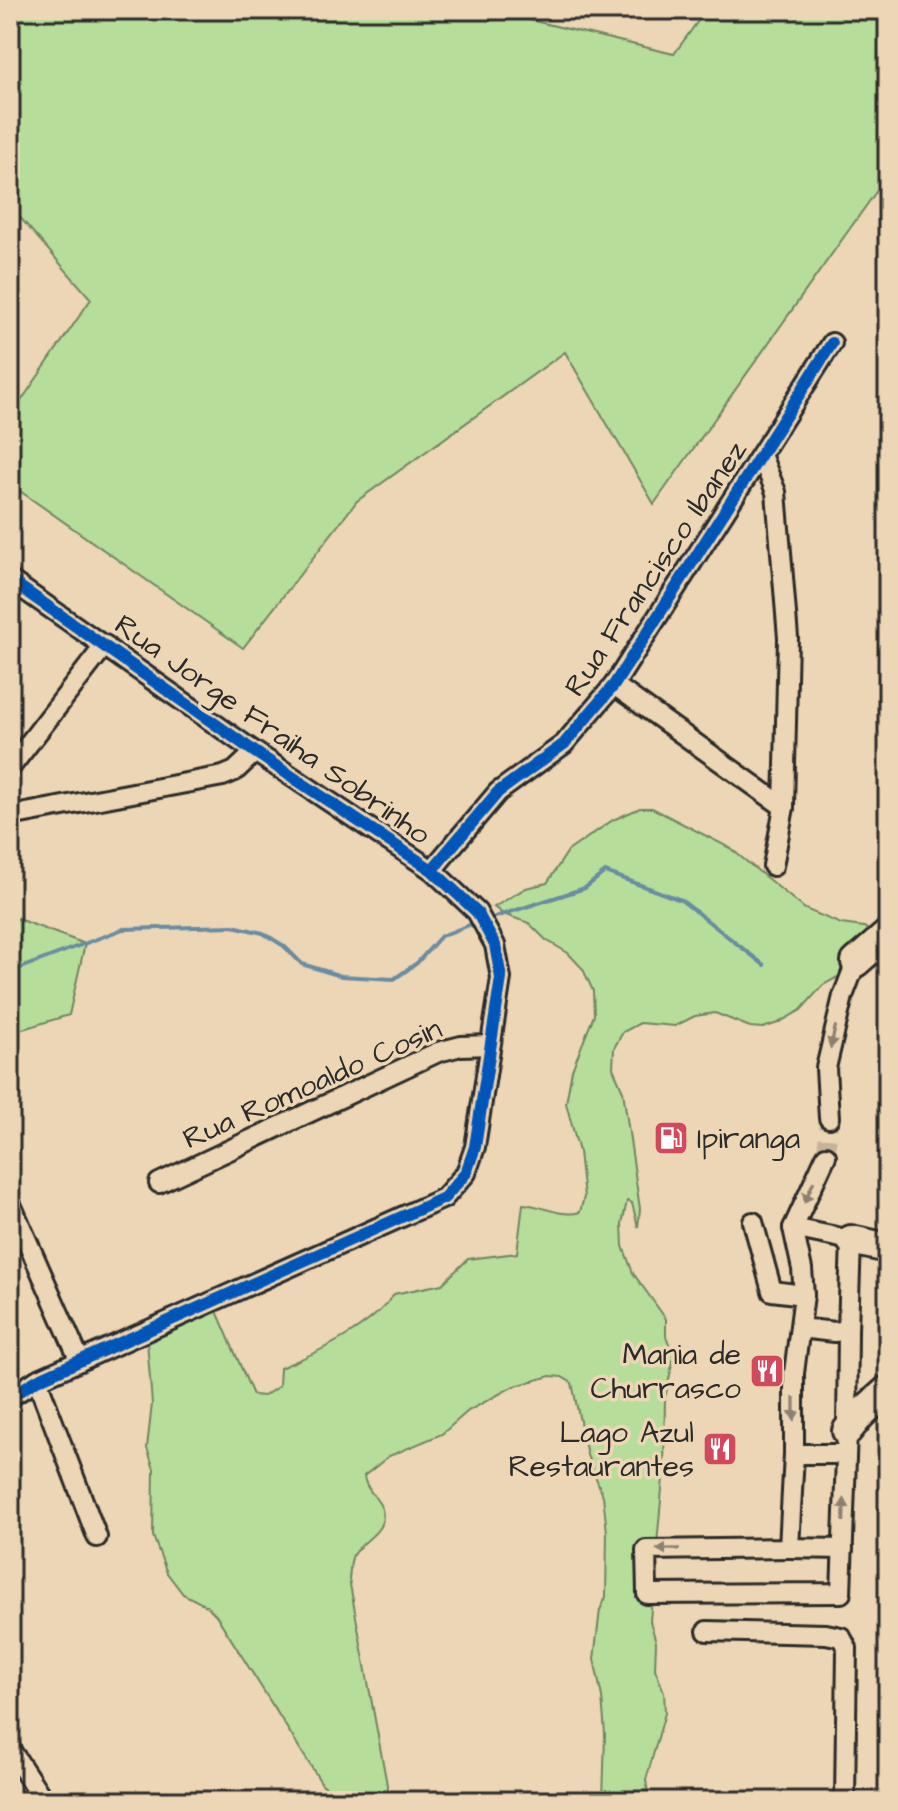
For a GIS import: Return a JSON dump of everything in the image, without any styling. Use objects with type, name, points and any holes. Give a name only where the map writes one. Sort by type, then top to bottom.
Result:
[{"type":"highway","points":[[856,962],[888,934]]},
{"type":"highway","points":[[851,1240],[888,1248]]},
{"type":"highway","points":[[847,1442],[861,1414],[888,1390]]},
{"type":"street","name":"Rua Francisco Ibanez","points":[[432,870],[498,792],[564,744],[614,685],[832,343]]},
{"type":"street","points":[[761,455],[776,492],[788,638],[784,807],[773,866]]},
{"type":"street","name":"Rua Jorge Fraiha Sobrinho","points":[[10,580],[255,752],[432,870],[469,902],[485,922],[495,945],[501,978],[472,1160],[458,1184],[444,1198],[37,1380]]},
{"type":"street","points":[[10,768],[105,645]]},
{"type":"street","points":[[614,685],[784,807]]},
{"type":"street","points":[[10,816],[223,776],[235,771],[255,752]]},
{"type":"street","points":[[829,1118],[826,1068],[843,996],[856,962]]},
{"type":"street","name":"Rua Romoaldo Cosin","points":[[159,1183],[438,1052],[461,1046],[490,1045]]},
{"type":"street","points":[[789,1548],[794,1373],[804,1295],[793,1228],[826,1156]]},
{"type":"street","points":[[10,1202],[80,1361]]},
{"type":"street","points":[[753,1222],[772,1291],[804,1295]]},
{"type":"street","points":[[793,1228],[851,1240],[847,1442],[843,1549],[841,1593],[647,1594],[646,1550],[843,1549]]},
{"type":"street","points":[[800,1328],[834,1332],[848,1330]]},
{"type":"street","points":[[10,1381],[37,1380]]},
{"type":"street","points":[[10,1397],[37,1380]]},
{"type":"street","points":[[37,1380],[97,1537]]},
{"type":"street","points":[[794,1454],[847,1442]]},
{"type":"street","points":[[707,1631],[841,1637],[847,1648],[845,1801]]},
{"type":"street","points":[[10,1749],[44,1801]]},
{"type":"green space","points":[[10,10],[488,10],[674,54],[706,10],[888,10],[888,175],[654,504],[565,352],[357,501],[243,648],[10,484],[10,417],[91,299],[10,206]]},
{"type":"green space","points":[[640,808],[652,808],[730,848],[805,909],[841,924],[864,927],[870,931],[847,972],[823,985],[801,1010],[778,1023],[763,1028],[750,1027],[715,1013],[695,1016],[675,1026],[640,1023],[623,1032],[614,1048],[613,1068],[623,1091],[640,1209],[638,1227],[632,1203],[627,1201],[622,1224],[623,1246],[633,1273],[666,1319],[666,1336],[674,1356],[665,1398],[664,1467],[650,1621],[656,1642],[655,1669],[664,1692],[665,1713],[646,1780],[649,1801],[603,1801],[605,1734],[602,1697],[594,1659],[600,1610],[606,1597],[607,1532],[603,1496],[587,1455],[572,1383],[562,1377],[550,1376],[512,1387],[468,1411],[442,1434],[389,1456],[364,1476],[382,1510],[382,1522],[353,1555],[349,1579],[390,1801],[345,1801],[322,1784],[216,1615],[207,1606],[183,1594],[167,1573],[153,1536],[154,1469],[147,1448],[152,1404],[147,1341],[217,1311],[253,1395],[264,1396],[279,1386],[280,1368],[327,1347],[358,1328],[394,1294],[442,1284],[468,1259],[517,1253],[523,1204],[565,1213],[580,1212],[584,1197],[579,1152],[566,1103],[572,1070],[594,1015],[593,991],[583,969],[568,953],[546,940],[529,923],[503,914],[494,907],[526,888],[547,883],[568,851],[613,820]]},
{"type":"green space","points":[[10,916],[85,944],[69,1015],[10,1033]]},
{"type":"waterway","points":[[495,917],[585,888],[605,872],[681,900],[764,965]]},
{"type":"waterway","points":[[10,972],[123,929],[233,926],[263,933],[284,946],[302,964],[341,976],[394,979],[417,963],[441,936],[472,924]]},
{"type":"tunnel","points":[[826,1156],[829,1118]]},
{"type":"cycle path","points":[[432,870],[498,792],[564,744],[614,685],[832,343]]},
{"type":"cycle path","points":[[10,580],[255,752],[432,870],[477,912],[495,945],[501,978],[475,1147],[466,1173],[444,1198],[37,1380],[10,1397]]},
{"type":"place","name":"Ipiranga","points":[[671,1138]]},
{"type":"place","name":"Mania de Churrasco","points":[[767,1371]]},
{"type":"place","name":"Lago Azul Restaurantes","points":[[720,1449]]}]
